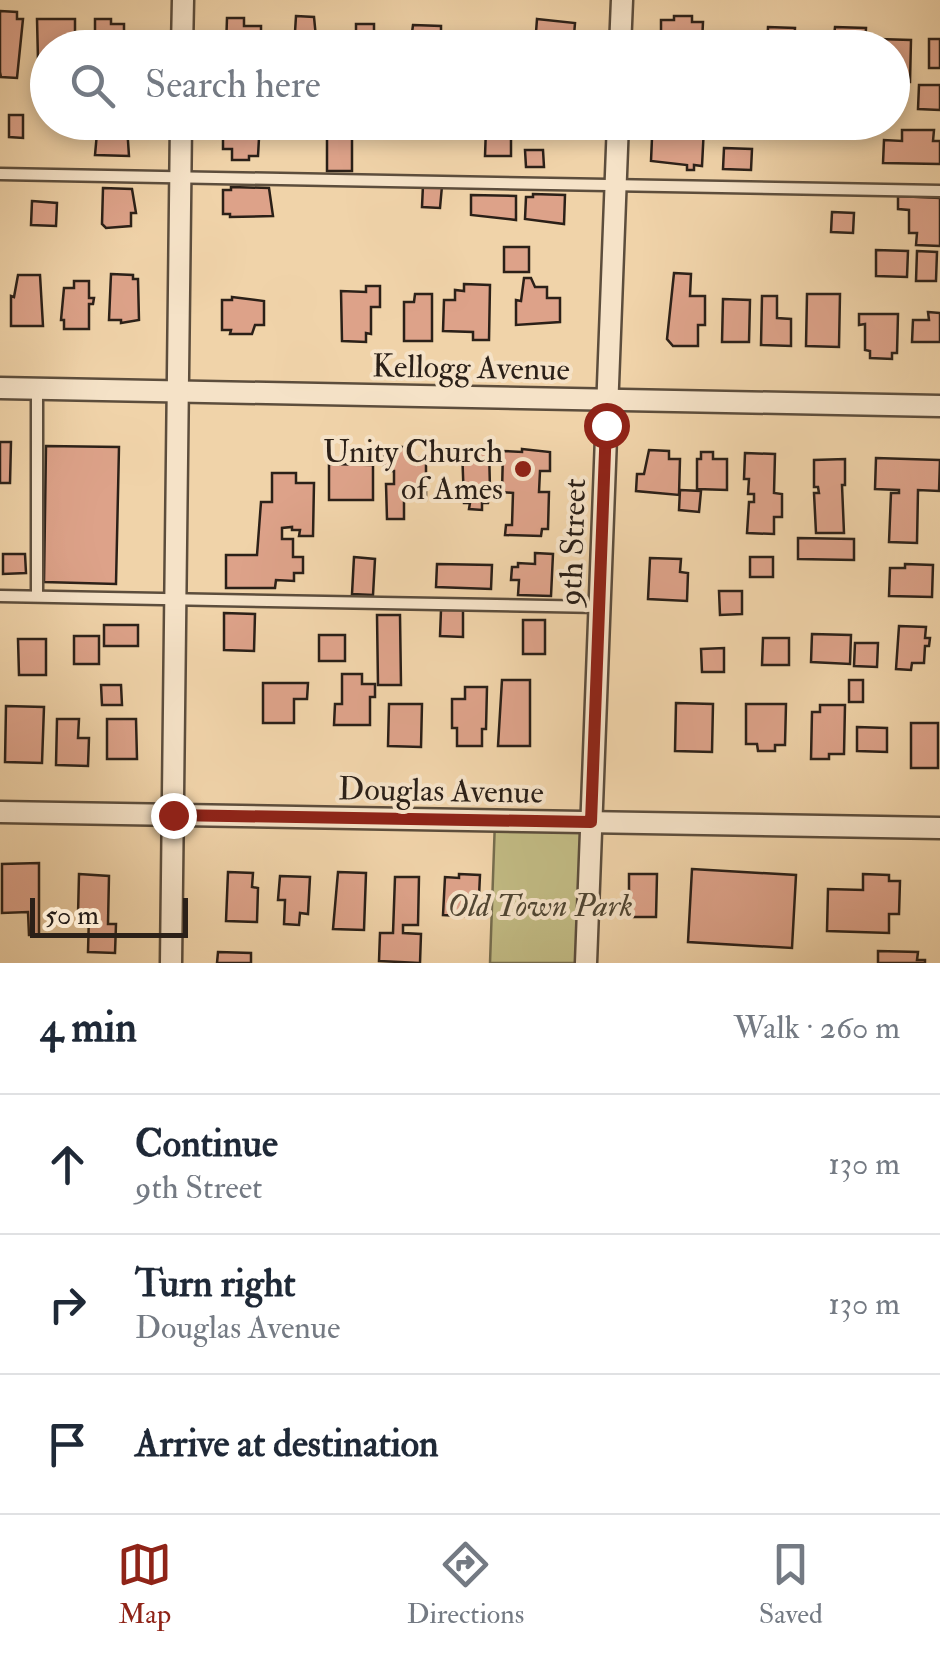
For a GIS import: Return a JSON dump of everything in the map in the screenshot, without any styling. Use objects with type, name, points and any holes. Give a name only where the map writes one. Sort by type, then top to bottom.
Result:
[{"type":"street","points":[[182,30],[183,0]]},
{"type":"street","points":[[621,30],[622,0]]},
{"type":"street","points":[[171,963],[181,140]]},
{"type":"street","name":"9th Street","points":[[586,963],[617,140]]},
{"type":"street","name":"Kellogg Avenue","points":[[0,388],[940,406]]},
{"type":"street","name":"Douglas Avenue","points":[[0,812],[940,828]]},
{"type":"lane","points":[[0,174],[940,191]]},
{"type":"lane","points":[[37,389],[37,596]]},
{"type":"lane","points":[[0,596],[599,606]]},
{"type":"green space","name":"Old Town Park","points":[[495,820],[591,822],[586,963],[490,963]]},
{"type":"building","points":[[0,11],[17,12],[17,19],[23,19],[17,78],[1,77]]},
{"type":"building","points":[[296,16],[314,17],[315,30],[295,30]]},
{"type":"building","points":[[674,16],[692,16],[692,22],[703,22],[703,30],[661,30],[661,20],[674,20]]},
{"type":"building","points":[[227,18],[244,18],[244,26],[261,26],[261,30],[227,30]]},
{"type":"building","points":[[37,19],[75,19],[75,30],[37,30]]},
{"type":"building","points":[[95,19],[124,24],[124,30],[95,30]]},
{"type":"building","points":[[537,19],[575,23],[574,30],[536,30]]},
{"type":"building","points":[[356,24],[374,24],[374,30],[356,30]]},
{"type":"building","points":[[413,25],[441,26],[441,30],[412,30]]},
{"type":"building","points":[[768,27],[795,28],[795,30]]},
{"type":"building","points":[[835,27],[866,28],[866,30],[835,30]]},
{"type":"building","points":[[929,39],[940,39],[940,68],[929,68]]},
{"type":"building","points":[[919,85],[940,85],[940,110],[918,109]]},
{"type":"building","points":[[9,115],[23,115],[23,138],[9,137]]},
{"type":"building","points":[[910,130],[934,130],[933,141],[940,141],[940,164],[883,163],[884,140],[910,140]]},
{"type":"building","points":[[96,140],[128,140],[129,156],[95,155]]},
{"type":"building","points":[[223,140],[259,140],[258,156],[249,156],[249,160],[232,160],[232,149],[223,149]]},
{"type":"building","points":[[327,140],[352,140],[352,171],[327,171]]},
{"type":"building","points":[[486,140],[511,140],[511,156],[485,156]]},
{"type":"building","points":[[652,140],[703,140],[702,166],[694,165],[694,170],[687,170],[687,165],[651,161]]},
{"type":"building","points":[[724,148],[752,149],[751,170],[723,169]]},
{"type":"building","points":[[525,150],[543,150],[544,167],[526,167]]},
{"type":"building","points":[[423,185],[442,186],[440,208],[422,207]]},
{"type":"building","points":[[103,188],[132,189],[136,213],[131,213],[131,226],[106,228],[102,224]]},
{"type":"building","points":[[269,188],[273,216],[223,214],[223,190]]},
{"type":"building","points":[[471,195],[516,196],[516,220],[471,215]]},
{"type":"building","points":[[565,195],[564,224],[525,219],[526,197]]},
{"type":"building","points":[[898,196],[940,198],[940,246],[916,245],[917,233],[909,233],[909,210],[898,209]]},
{"type":"building","points":[[32,201],[57,203],[56,226],[31,225]]},
{"type":"building","points":[[832,212],[854,213],[853,233],[831,232]]},
{"type":"building","points":[[504,247],[529,247],[529,272],[504,272]]},
{"type":"building","points":[[876,250],[908,251],[907,277],[876,276]]},
{"type":"building","points":[[917,251],[937,252],[936,281],[916,281]]},
{"type":"building","points":[[674,273],[691,274],[690,296],[705,296],[705,325],[698,325],[698,346],[673,346],[667,339]]},
{"type":"building","points":[[111,274],[133,275],[133,279],[138,279],[139,320],[109,320]]},
{"type":"building","points":[[18,275],[40,275],[43,326],[11,326],[11,296],[14,297]]},
{"type":"building","points":[[524,278],[531,278],[535,287],[547,287],[547,298],[560,298],[560,322],[516,325],[516,300],[521,301]]},
{"type":"building","points":[[74,281],[89,281],[89,298],[94,298],[93,304],[89,304],[89,329],[64,329],[61,320],[64,288],[74,288]]},
{"type":"building","points":[[464,284],[490,285],[489,340],[473,340],[473,332],[443,331],[444,300],[455,300],[455,290],[464,291]]},
{"type":"building","points":[[366,286],[380,286],[380,307],[371,307],[371,334],[366,333],[366,342],[342,341],[341,291],[366,292]]},
{"type":"building","points":[[415,294],[432,294],[432,341],[404,341],[404,302],[414,302]]},
{"type":"building","points":[[807,294],[840,294],[839,347],[806,346]]},
{"type":"building","points":[[762,296],[777,296],[777,318],[791,319],[791,346],[761,345]]},
{"type":"building","points":[[232,297],[264,301],[264,325],[255,325],[252,334],[222,330],[222,300]]},
{"type":"building","points":[[723,299],[750,300],[749,342],[722,342]]},
{"type":"building","points":[[928,312],[940,313],[940,342],[912,342],[913,320],[929,320]]},
{"type":"building","points":[[859,314],[898,314],[897,353],[892,353],[892,359],[870,358],[870,351],[865,350],[865,324],[859,325]]},
{"type":"building","points":[[0,442],[11,442],[10,483],[0,483]]},
{"type":"building","points":[[46,446],[119,447],[116,584],[44,582]]},
{"type":"building","points":[[384,447],[413,447],[413,458],[426,457],[426,500],[404,500],[404,519],[387,519],[386,484],[394,484],[394,471],[384,471]]},
{"type":"building","points":[[462,448],[489,449],[490,489],[488,503],[482,503],[482,510],[469,509],[470,503],[464,503]]},
{"type":"building","points":[[649,450],[669,451],[669,459],[680,459],[679,495],[636,491],[637,474],[644,474]]},
{"type":"building","points":[[503,451],[550,452],[550,471],[540,471],[539,492],[549,492],[548,529],[542,529],[541,536],[505,535],[506,525],[512,525],[513,493],[502,492]]},
{"type":"building","points":[[701,452],[713,452],[713,459],[727,459],[727,490],[697,489],[697,459],[701,459]]},
{"type":"building","points":[[745,453],[775,454],[774,493],[782,494],[782,517],[774,517],[774,534],[747,533],[749,502],[754,502],[754,494],[748,494],[749,479],[744,479]]},
{"type":"building","points":[[876,458],[940,460],[939,491],[918,490],[917,543],[889,542],[891,493],[899,490],[875,489]]},
{"type":"building","points":[[845,459],[844,533],[816,533],[814,493],[819,493],[818,487],[814,487],[814,460]]},
{"type":"building","points":[[329,464],[373,465],[373,500],[329,500]]},
{"type":"building","points":[[272,473],[296,473],[296,483],[314,483],[313,536],[299,536],[300,530],[282,528],[282,539],[293,539],[293,557],[303,557],[303,573],[294,573],[294,581],[276,580],[275,588],[226,588],[226,555],[257,555],[261,502],[272,502]]},
{"type":"building","points":[[680,490],[701,491],[699,512],[679,510]]},
{"type":"building","points":[[798,538],[854,539],[854,560],[798,559]]},
{"type":"building","points":[[535,553],[553,554],[551,596],[518,595],[519,580],[511,580],[512,567],[518,567],[518,563],[535,564]]},
{"type":"building","points":[[3,554],[25,554],[26,573],[3,574]]},
{"type":"building","points":[[354,557],[375,559],[373,595],[352,594]]},
{"type":"building","points":[[750,557],[773,557],[773,577],[750,577]]},
{"type":"building","points":[[650,558],[681,559],[680,572],[688,573],[687,601],[648,599]]},
{"type":"building","points":[[437,564],[492,565],[491,589],[436,587]]},
{"type":"building","points":[[905,564],[933,565],[932,597],[889,596],[890,568],[905,568]]},
{"type":"building","points":[[719,591],[742,591],[742,614],[720,615]]},
{"type":"building","points":[[441,610],[463,610],[463,637],[440,636]]},
{"type":"building","points":[[224,613],[255,614],[254,651],[224,650]]},
{"type":"building","points":[[377,615],[400,615],[401,685],[378,685]]},
{"type":"building","points":[[523,620],[545,620],[545,654],[523,654]]},
{"type":"building","points":[[104,625],[138,625],[138,646],[104,646]]},
{"type":"building","points":[[899,626],[926,627],[925,638],[930,638],[924,663],[912,663],[911,670],[896,669]]},
{"type":"building","points":[[812,634],[851,635],[850,664],[811,662]]},
{"type":"building","points":[[319,635],[345,635],[345,661],[319,661]]},
{"type":"building","points":[[74,636],[99,636],[99,664],[74,664]]},
{"type":"building","points":[[763,638],[789,638],[789,665],[762,665]]},
{"type":"building","points":[[18,639],[46,639],[46,675],[19,675]]},
{"type":"building","points":[[855,643],[878,643],[877,667],[854,666]]},
{"type":"building","points":[[724,648],[724,672],[702,672],[701,649]]},
{"type":"building","points":[[342,674],[362,674],[362,684],[375,684],[375,697],[370,697],[370,725],[334,725],[335,704],[342,704]]},
{"type":"building","points":[[502,680],[530,680],[530,746],[498,746]]},
{"type":"building","points":[[849,680],[863,680],[863,702],[849,702]]},
{"type":"building","points":[[263,683],[308,683],[307,699],[294,699],[294,723],[263,723]]},
{"type":"building","points":[[101,685],[121,685],[122,705],[102,705]]},
{"type":"building","points":[[465,687],[487,687],[482,746],[457,746],[457,728],[452,728],[452,699],[465,699]]},
{"type":"building","points":[[676,703],[713,704],[712,752],[675,751]]},
{"type":"building","points":[[389,704],[422,704],[421,747],[388,746]]},
{"type":"building","points":[[746,704],[786,704],[785,745],[775,745],[775,751],[758,751],[757,744],[746,744]]},
{"type":"building","points":[[820,705],[845,705],[844,754],[811,759],[812,712],[820,712]]},
{"type":"building","points":[[6,706],[44,707],[42,763],[5,762]]},
{"type":"building","points":[[57,719],[79,719],[78,738],[89,738],[88,766],[56,765]]},
{"type":"building","points":[[107,719],[136,719],[137,759],[107,759]]},
{"type":"building","points":[[911,723],[938,723],[938,768],[911,768]]},
{"type":"building","points":[[857,727],[887,728],[887,752],[857,751]]},
{"type":"building","points":[[39,863],[39,935],[29,935],[28,912],[2,913],[2,864]]},
{"type":"building","points":[[692,869],[796,875],[792,948],[688,942]]},
{"type":"building","points":[[228,872],[253,873],[252,887],[258,888],[257,922],[226,921]]},
{"type":"building","points":[[338,872],[366,873],[364,930],[333,929]]},
{"type":"building","points":[[79,874],[109,876],[108,924],[116,924],[115,953],[88,952],[89,915],[78,915]]},
{"type":"building","points":[[459,874],[480,875],[478,917],[443,915],[445,877],[459,878]]},
{"type":"building","points":[[629,874],[657,874],[656,917],[629,917]]},
{"type":"building","points":[[863,874],[889,875],[889,881],[900,881],[899,914],[889,914],[889,933],[827,931],[828,889],[863,890]]},
{"type":"building","points":[[280,876],[310,877],[308,914],[300,913],[299,925],[284,924],[285,900],[278,900]]},
{"type":"building","points":[[395,877],[419,877],[418,925],[403,925],[403,933],[421,934],[420,963],[379,961],[380,933],[393,933]]},
{"type":"building","points":[[878,951],[918,952],[917,960],[925,963],[878,963]]},
{"type":"building","points":[[218,952],[251,953],[251,963],[217,963]]},
{"type":"place","name":"Unity Church of Ames","points":[[523,469]]},
{"type":"route","points":[[173,815],[591,822],[606,425]]}]
